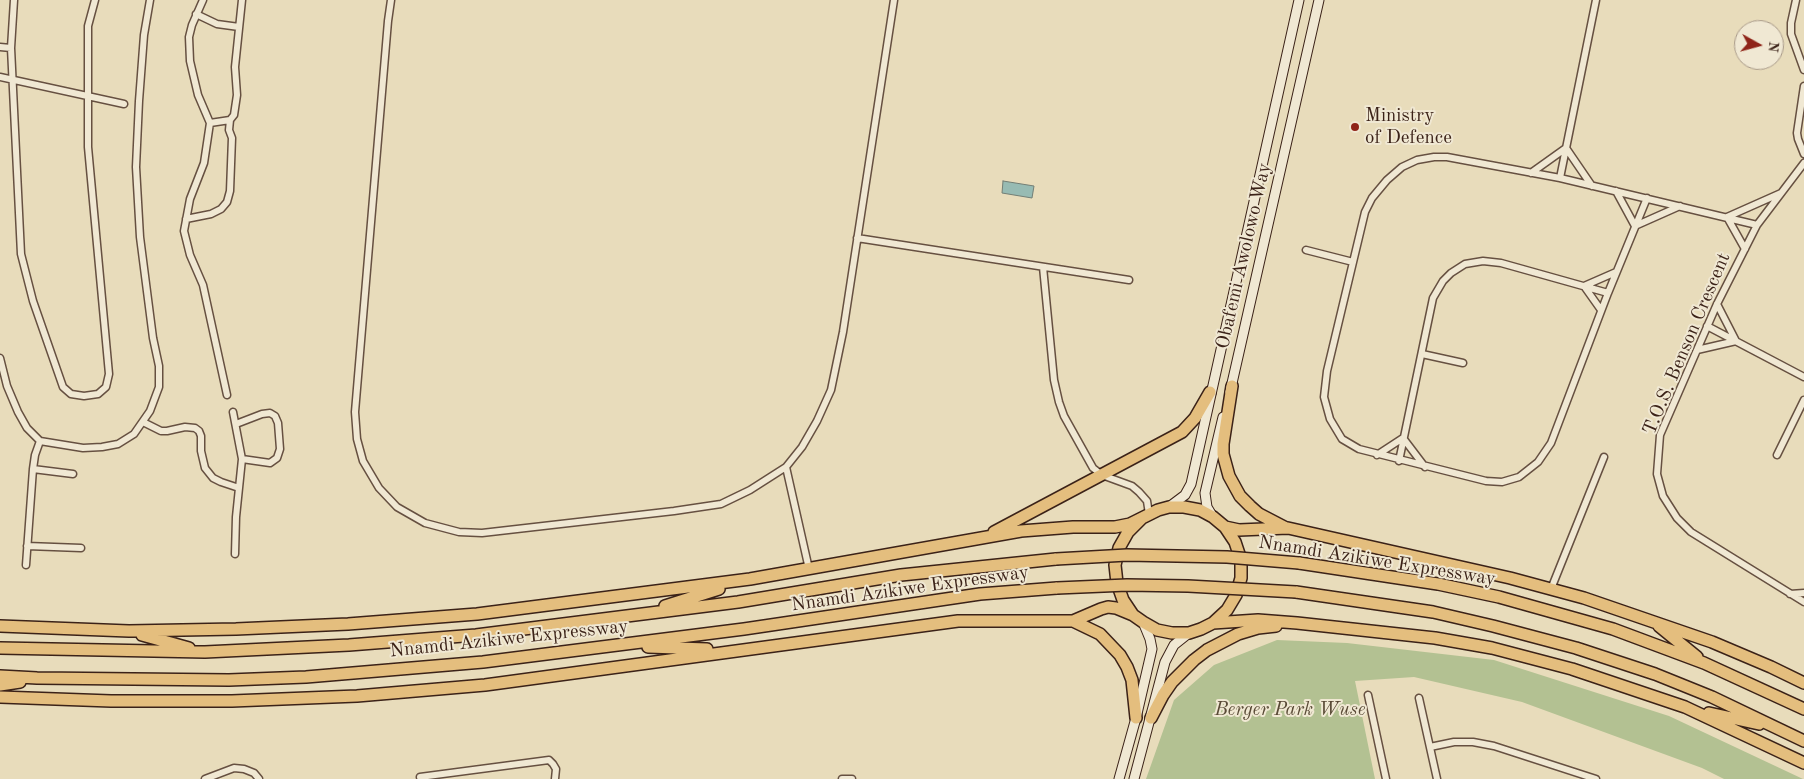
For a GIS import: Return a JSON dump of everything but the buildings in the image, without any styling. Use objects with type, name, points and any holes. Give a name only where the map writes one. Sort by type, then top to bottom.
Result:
[{"type":"highway","points":[[1232,386],[1223,444],[1224,460],[1229,476],[1240,496],[1250,506],[1260,514],[1288,528]]},
{"type":"highway","points":[[970,540],[1004,527],[1182,432],[1196,418],[1210,392]]},
{"type":"highway","points":[[1169,507],[1200,510],[1214,517],[1225,527],[1235,542],[1240,560],[1241,578],[1232,603],[1227,610],[1202,629],[1172,633],[1157,630],[1138,618],[1123,600],[1117,583],[1116,565],[1119,548],[1128,532],[1145,517],[1169,507]]},
{"type":"highway","name":"Nnamdi Azikiwe Expressway","points":[[0,626],[129,631],[236,629],[348,624],[477,614],[750,579],[1021,531],[1124,526],[1145,517]]},
{"type":"highway","name":"Nnamdi Azikiwe Expressway","points":[[1225,527],[1239,530],[1288,528],[1378,547],[1551,589],[1652,620],[1712,642],[1771,667],[1804,684]]},
{"type":"highway","name":"Nnamdi Azikiwe Expressway","points":[[0,648],[205,652],[349,646],[476,635],[738,602],[901,575],[1056,559],[1126,556],[1227,557],[1299,563],[1438,584],[1499,597],[1613,629],[1704,663],[1804,709]]},
{"type":"highway","points":[[636,615],[750,579]]},
{"type":"highway","name":"Nnamdi Azikiwe Expressway","points":[[0,676],[229,680],[306,677],[483,662],[614,646],[980,594],[1127,585],[1188,586],[1296,592],[1433,612],[1494,626],[1576,648],[1679,684],[1712,697],[1804,740]]},
{"type":"highway","name":"Nnamdi Azikiwe Expressway","points":[[0,697],[111,701],[232,702],[357,696],[485,685],[958,621],[1072,621],[1108,608],[1116,608],[1138,618]]},
{"type":"highway","points":[[1213,622],[1258,620],[1297,622],[1435,638],[1492,648],[1572,668],[1685,707],[1783,730]]},
{"type":"highway","points":[[1652,620],[1704,663]]},
{"type":"highway","points":[[1072,621],[1100,634],[1120,655],[1132,680],[1136,718]]},
{"type":"highway","points":[[1151,718],[1172,682],[1207,650],[1222,641],[1252,630],[1297,622]]},
{"type":"highway","points":[[129,631],[205,652]]},
{"type":"highway","points":[[614,646],[738,650]]},
{"type":"highway","points":[[0,686],[37,678]]},
{"type":"highway","points":[[1685,707],[1804,763]]},
{"type":"main road","name":"Obafemi Awolowo Way","points":[[1169,507],[1185,495],[1191,484],[1299,0]]},
{"type":"main road","name":"Obafemi Awolowo Way","points":[[1214,517],[1207,507],[1205,493],[1218,433],[1232,386],[1319,0]]},
{"type":"main road","points":[[1119,779],[1152,649],[1150,639],[1138,618]]},
{"type":"main road","points":[[1134,779],[1165,662],[1174,645],[1189,632]]},
{"type":"street","points":[[14,0],[11,48],[21,254],[26,276],[63,388],[71,394],[84,396],[98,394],[106,387],[108,374],[88,147],[88,26],[95,0]]},
{"type":"street","points":[[0,358],[7,386],[18,412],[40,442],[83,448],[118,444],[134,434],[150,411],[159,387],[159,366],[140,237],[136,167],[144,35],[150,0]]},
{"type":"street","points":[[202,0],[189,38],[190,61],[198,94],[210,123],[204,163],[190,199],[184,231],[190,255],[203,285],[227,394]]},
{"type":"street","points":[[186,219],[211,214],[221,209],[227,202],[230,191],[232,138],[229,130],[236,102],[234,67],[242,0]]},
{"type":"street","points":[[391,0],[355,412],[357,439],[363,460],[379,488],[397,507],[425,523],[459,532],[482,533],[721,504],[750,490],[786,467],[802,447],[818,422],[831,390],[843,332],[894,0]]},
{"type":"street","points":[[1560,178],[1596,0]]},
{"type":"street","points":[[1796,0],[1791,34],[1804,70]]},
{"type":"street","points":[[196,14],[217,24],[239,27]]},
{"type":"street","points":[[0,47],[11,48]]},
{"type":"street","points":[[0,78],[124,104]]},
{"type":"street","points":[[1804,86],[1797,133],[1804,154]]},
{"type":"street","points":[[210,123],[230,120]]},
{"type":"street","points":[[1532,173],[1566,148]]},
{"type":"street","points":[[1566,148],[1592,186]]},
{"type":"street","points":[[1647,198],[1601,310],[1551,443],[1538,462],[1519,477],[1502,482],[1486,481],[1359,449],[1342,439],[1330,419],[1324,396],[1327,371],[1365,212],[1372,198],[1387,180],[1402,168],[1417,160],[1434,157],[1448,158],[1560,178],[1592,186],[1647,198],[1758,224]]},
{"type":"street","name":"T.O.S. Benson Crescent","points":[[1804,163],[1758,224],[1717,304],[1660,435],[1657,474],[1663,496],[1676,518],[1691,532],[1804,602]]},
{"type":"street","points":[[1616,191],[1635,226]]},
{"type":"street","points":[[1727,217],[1782,192]]},
{"type":"street","points":[[1635,226],[1680,206]]},
{"type":"street","points":[[1727,217],[1745,249]]},
{"type":"street","points":[[857,238],[1129,280]]},
{"type":"street","points":[[1306,250],[1353,262]]},
{"type":"street","points":[[1399,460],[1433,298],[1442,281],[1451,273],[1465,264],[1483,261],[1501,263],[1608,293]]},
{"type":"street","points":[[1043,267],[1052,360],[1059,402],[1088,461],[1102,475],[1132,486],[1139,492],[1146,501],[1145,517]]},
{"type":"street","points":[[1584,286],[1616,272]]},
{"type":"street","points":[[1584,286],[1601,310]]},
{"type":"street","points":[[1717,304],[1736,341]]},
{"type":"street","points":[[1707,326],[1804,377]]},
{"type":"street","points":[[1697,350],[1736,341]]},
{"type":"street","points":[[1422,354],[1463,363]]},
{"type":"street","points":[[1777,455],[1804,400]]},
{"type":"street","points":[[233,412],[242,460],[236,517],[235,554]]},
{"type":"street","points":[[236,424],[262,414],[270,413],[275,416],[278,424],[280,449],[277,458],[270,463],[242,460]]},
{"type":"street","points":[[143,422],[167,432],[185,427],[195,428],[201,436],[201,451],[205,468],[213,478],[239,488]]},
{"type":"street","points":[[1378,454],[1403,438]]},
{"type":"street","points":[[1403,438],[1425,467]]},
{"type":"street","points":[[26,566],[33,469],[35,455],[40,442]]},
{"type":"street","points":[[1551,589],[1604,457]]},
{"type":"street","points":[[786,467],[809,569]]},
{"type":"street","points":[[33,469],[73,474]]},
{"type":"street","points":[[27,546],[81,548]]},
{"type":"street","points":[[1790,594],[1804,593]]},
{"type":"street","points":[[1368,695],[1386,779]]},
{"type":"street","points":[[1419,698],[1437,779]]},
{"type":"street","points":[[1430,746],[1454,742],[1473,742],[1494,746],[1596,779]]},
{"type":"street","points":[[420,777],[549,760],[556,770],[555,779]]},
{"type":"street","points":[[205,779],[234,768],[254,773],[259,779]]},
{"type":"street","points":[[842,779],[852,779]]},
{"type":"green space","name":"Berger Park Wuse","points":[[1277,640],[1347,643],[1494,660],[1669,716],[1803,779],[1724,779],[1702,768],[1522,702],[1414,677],[1355,681],[1375,779],[1146,779],[1174,700],[1214,665]]},
{"type":"water","points":[[1003,181],[1034,186],[1032,198],[1002,193]]},
{"type":"place","name":"Ministry of Defence","points":[[1355,127]]}]
